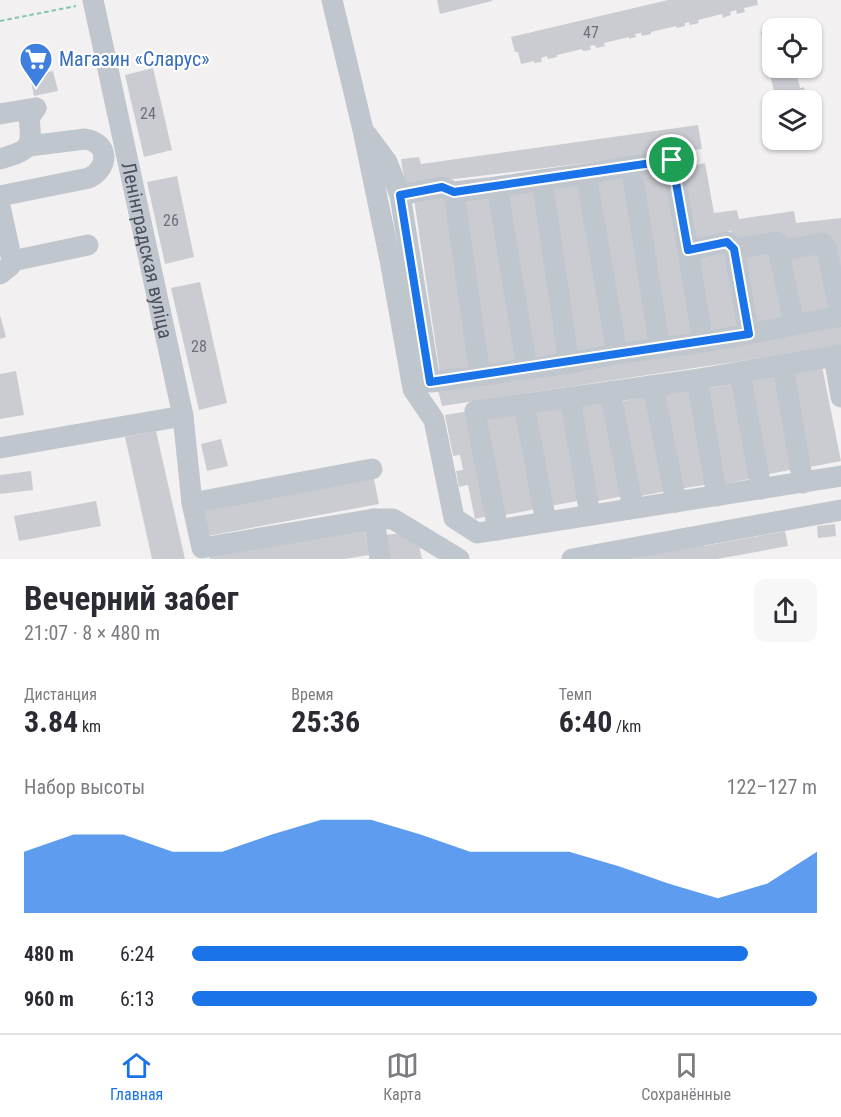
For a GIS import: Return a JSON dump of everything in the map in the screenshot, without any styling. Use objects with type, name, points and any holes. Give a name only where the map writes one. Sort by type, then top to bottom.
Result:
[{"type":"street","points":[[332,0],[363,130],[413,388],[435,420],[454,518],[477,533],[841,476]]},
{"type":"street","name":"Ленінградская вуліца","points":[[93,1],[183,416],[192,503],[203,554]]},
{"type":"street","points":[[0,114],[36,108],[29,118],[32,137],[29,146],[23,152],[0,159]]},
{"type":"street","points":[[363,130],[387,162],[400,195],[430,382],[703,342],[841,316],[826,247],[822,243],[779,251]]},
{"type":"street","points":[[0,196],[89,178],[97,174],[104,162],[102,149],[93,140],[29,146]]},
{"type":"street","points":[[400,195],[442,187],[454,192],[497,187],[672,160],[703,342]]},
{"type":"street","points":[[631,166],[660,348]]},
{"type":"street","points":[[586,174],[617,354]]},
{"type":"street","points":[[542,180],[568,363]]},
{"type":"street","points":[[497,187],[527,369],[529,368]]},
{"type":"street","points":[[454,192],[480,376]]},
{"type":"street","points":[[0,206],[6,268],[88,245]]},
{"type":"street","points":[[688,250],[727,242],[734,249],[749,334]]},
{"type":"street","points":[[734,249],[777,242],[794,325]]},
{"type":"street","points":[[498,530],[475,411],[697,380],[838,355],[841,397]]},
{"type":"street","points":[[783,364],[803,483]]},
{"type":"street","points":[[740,372],[761,489]]},
{"type":"street","points":[[697,380],[717,496]]},
{"type":"street","points":[[653,386],[676,502]]},
{"type":"street","points":[[609,392],[633,508]]},
{"type":"street","points":[[570,397],[590,515]]},
{"type":"street","points":[[524,404],[546,522]]},
{"type":"street","points":[[0,448],[183,416]]},
{"type":"street","points":[[192,503],[372,469]]},
{"type":"street","points":[[572,559],[841,510]]},
{"type":"street","points":[[374,519],[380,559]]},
{"type":"street","points":[[203,554],[374,519],[393,519],[459,559]]},
{"type":"path","points":[[0,21],[93,1]]},
{"type":"building","points":[[437,0],[492,0],[492,1],[440,14]]},
{"type":"building","points":[[668,0],[757,0],[758,5],[744,8],[745,12],[737,14],[736,10],[730,12],[731,15],[723,18],[722,14],[698,20],[699,23],[690,25],[689,22],[685,23],[685,26],[677,28],[676,26],[642,36],[641,33],[635,34],[636,37],[604,43],[605,46],[596,48],[595,45],[590,46],[591,50],[583,51],[582,49],[548,59],[547,56],[541,58],[542,62],[521,64],[518,52],[515,52],[511,37]]},
{"type":"building","points":[[153,68],[172,150],[144,157],[125,75]]},
{"type":"building","points":[[53,71],[58,91],[34,96],[30,76]]},
{"type":"building","points":[[771,78],[798,78],[800,88],[804,87],[805,90],[774,90]]},
{"type":"building","points":[[698,125],[702,149],[405,185],[401,159],[419,157],[421,164]]},
{"type":"building","points":[[705,163],[714,213],[737,210],[739,219],[794,211],[796,223],[841,218],[841,279],[823,236],[784,242],[783,233],[732,240],[731,231],[696,238],[683,168]]},
{"type":"building","points":[[666,168],[695,336],[666,341],[637,173]]},
{"type":"building","points":[[625,171],[653,342],[622,346],[595,176]]},
{"type":"building","points":[[177,176],[194,257],[165,264],[147,182]]},
{"type":"building","points":[[581,181],[608,350],[575,354],[549,185]]},
{"type":"building","points":[[538,186],[564,359],[533,363],[506,190]]},
{"type":"building","points":[[492,192],[520,364],[487,369],[460,197]]},
{"type":"building","points":[[445,195],[469,371],[440,374],[414,199]]},
{"type":"building","points":[[724,248],[738,328],[712,332],[697,253]]},
{"type":"building","points":[[772,250],[784,319],[756,324],[744,255]]},
{"type":"building","points":[[820,252],[832,313],[801,316],[788,256]]},
{"type":"building","points":[[200,282],[227,403],[199,410],[171,288]]},
{"type":"building","points":[[0,315],[6,337],[0,339]]},
{"type":"building","points":[[841,325],[841,346],[442,406],[438,390]]},
{"type":"building","points":[[822,366],[841,461],[810,467],[791,372]]},
{"type":"building","points":[[16,371],[24,415],[0,419],[0,374]]},
{"type":"building","points":[[777,374],[795,469],[764,475],[746,380]]},
{"type":"building","points":[[736,383],[755,478],[724,484],[705,389]]},
{"type":"building","points":[[692,388],[710,484],[679,489],[661,394]]},
{"type":"building","points":[[649,396],[667,491],[636,497],[618,402]]},
{"type":"building","points":[[606,401],[624,496],[593,502],[575,407]]},
{"type":"building","points":[[564,405],[582,500],[551,506],[533,411]]},
{"type":"building","points":[[469,411],[489,516],[475,519],[468,485],[459,487],[456,471],[463,470],[460,455],[453,456],[445,415]]},
{"type":"building","points":[[518,413],[536,509],[505,515],[487,419]]},
{"type":"building","points":[[156,431],[185,559],[152,559],[125,437]]},
{"type":"building","points":[[221,439],[228,466],[207,471],[201,444]]},
{"type":"building","points":[[31,471],[33,490],[0,494],[0,475]]},
{"type":"building","points":[[373,474],[379,504],[202,537],[197,507]]},
{"type":"building","points":[[96,501],[101,526],[19,541],[14,516]]},
{"type":"building","points":[[835,524],[836,536],[818,538],[817,526]]},
{"type":"building","points":[[364,526],[369,555],[345,559],[210,559],[209,554]]},
{"type":"building","points":[[785,531],[788,546],[717,559],[632,559],[702,541],[704,546]]},
{"type":"building","points":[[404,533],[418,541],[422,559],[387,559],[383,535]]},
{"type":"place","name":"Магазин «Сларус»","points":[[36,88]]},
{"type":"route","points":[[672,160],[688,250],[727,242],[734,249],[749,334],[430,382],[400,195],[442,187],[454,192],[672,160]]}]
